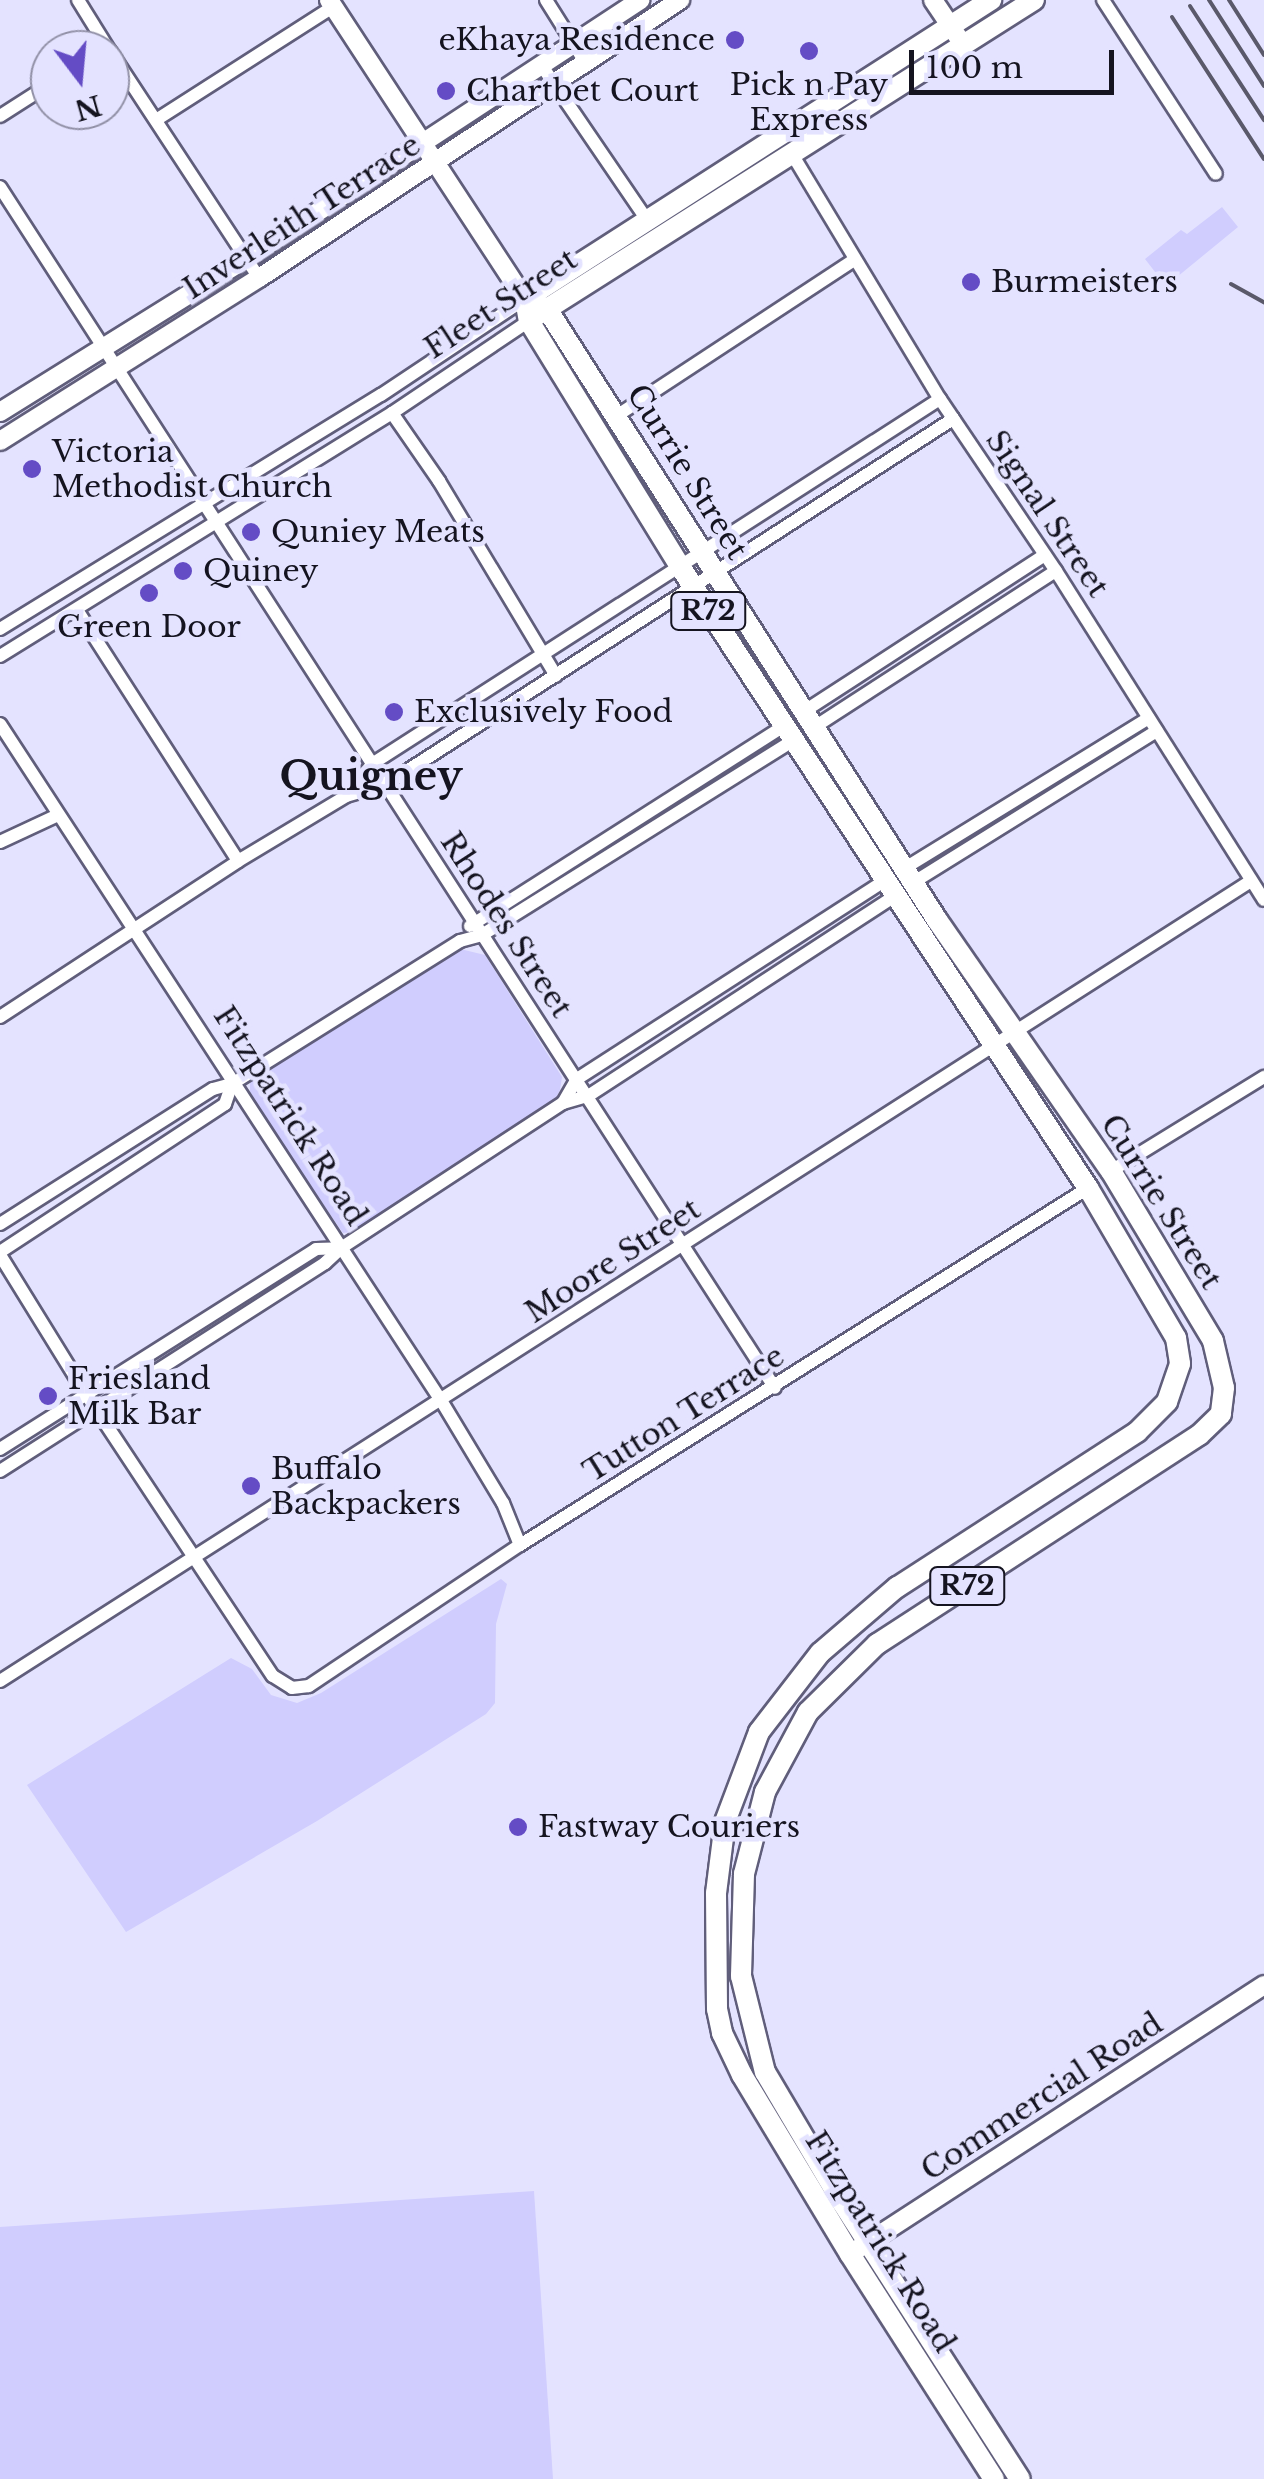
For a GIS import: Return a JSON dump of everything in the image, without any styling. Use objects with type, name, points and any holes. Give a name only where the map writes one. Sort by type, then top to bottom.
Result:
[{"type":"main road","name":"Fleet Street","points":[[533,310],[792,154],[1033,0]]},
{"type":"main road","name":"Fleet Street","points":[[533,310],[646,220],[984,1]]},
{"type":"main road","points":[[860,82],[872,102]]},
{"type":"main road","name":"Currie Street","points":[[533,310],[618,415],[808,720],[1014,1036],[1110,1171],[1214,1341],[1224,1388],[1220,1414],[1198,1435],[877,1644],[808,1712],[765,1792],[744,1874],[741,1976],[764,2072]]},
{"type":"main road","name":"Currie Street","points":[[533,310],[679,566],[1088,1188],[1176,1338],[1180,1364],[1167,1402],[1136,1432],[897,1587],[820,1653],[759,1732],[725,1822],[716,1893],[716,2009],[722,2033]]},
{"type":"main road","name":"Fitzpatrick Road","points":[[722,2033],[742,2074],[1020,2479]]},
{"type":"main road","name":"Fitzpatrick Road","points":[[764,2072],[859,2248],[994,2479]]},
{"type":"street","points":[[78,0],[96,30]]},
{"type":"street","points":[[546,0],[585,62]]},
{"type":"street","name":"Inverleith Terrace","points":[[0,412],[246,259],[640,0]]},
{"type":"street","name":"Inverleith Terrace","points":[[0,441],[117,370],[680,0]]},
{"type":"street","points":[[933,0],[962,44]]},
{"type":"street","points":[[1103,0],[1216,174]]},
{"type":"street","points":[[156,120],[331,4]]},
{"type":"street","name":"Currie Street","points":[[331,4],[533,310]]},
{"type":"street","points":[[542,66],[646,220]]},
{"type":"street","points":[[130,82],[258,278]]},
{"type":"street","points":[[0,116],[30,97]]},
{"type":"street","name":"Signal Street","points":[[792,154],[953,420],[1056,571],[1264,900]]},
{"type":"street","name":"Rhodes Street","points":[[0,186],[775,1388]]},
{"type":"street","points":[[618,415],[854,260]]},
{"type":"street","name":"Fleet Street","points":[[0,656],[392,413],[533,310]]},
{"type":"street","name":"Fleet Street","points":[[0,628],[533,310]]},
{"type":"street","points":[[346,796],[372,764],[940,399]]},
{"type":"street","points":[[392,413],[439,481],[556,676]]},
{"type":"street","points":[[0,1017],[238,861],[346,796],[385,784],[953,420]]},
{"type":"street","points":[[808,720],[1045,555]]},
{"type":"street","points":[[808,720],[1056,571]]},
{"type":"street","points":[[77,610],[238,861]]},
{"type":"street","points":[[909,875],[1149,718]]},
{"type":"street","name":"Fitzpatrick Road","points":[[0,724],[442,1402],[503,1502],[520,1545]]},
{"type":"street","points":[[909,875],[1158,731]]},
{"type":"street","points":[[460,941],[473,921],[787,734]]},
{"type":"street","points":[[0,1224],[460,941],[482,935],[787,734]]},
{"type":"street","points":[[0,842],[58,815]]},
{"type":"street","name":"Moore Street","points":[[0,1681],[1251,882]]},
{"type":"street","points":[[562,1103],[577,1079],[888,889]]},
{"type":"street","points":[[0,1471],[325,1263],[340,1248],[562,1103],[588,1096],[888,889]]},
{"type":"street","points":[[1110,1171],[1264,1077]]},
{"type":"street","points":[[196,1559],[96,1410],[0,1253],[224,1104],[232,1084]]},
{"type":"street","name":"Tutton Terrace","points":[[196,1559],[273,1676],[292,1688],[309,1686],[520,1545],[1088,1188]]},
{"type":"street","points":[[0,1449],[316,1249],[340,1248]]},
{"type":"street","name":"Commercial Road","points":[[859,2248],[1264,1985]]},
{"type":"shaded area","points":[[1222,207],[1238,227],[1166,286],[1145,259],[1181,230],[1187,234]]},
{"type":"shaded area","points":[[456,948],[485,955],[562,1077],[560,1090],[555,1100],[352,1232],[343,1233],[250,1099],[250,1080]]},
{"type":"shaded area","points":[[501,1579],[507,1584],[496,1624],[495,1703],[486,1714],[317,1821],[126,1932],[27,1785],[231,1658],[252,1669],[271,1695],[297,1703],[321,1693]]},
{"type":"shaded area","points":[[534,2191],[553,2479],[0,2479],[0,2227]]},
{"type":"railway","points":[[1209,0],[1264,86]]},
{"type":"railway","points":[[1229,0],[1264,55]]},
{"type":"railway","points":[[1190,6],[1264,120]]},
{"type":"railway","points":[[1172,17],[1264,159]]},
{"type":"railway","points":[[1231,284],[1264,302]]},
{"type":"place","name":"eKhaya Residence","points":[[735,40]]},
{"type":"place","name":"Pick n Pay Express","points":[[809,51]]},
{"type":"place","name":"Chartbet Court","points":[[446,91]]},
{"type":"place","name":"Burmeisters","points":[[971,282]]},
{"type":"place","name":"Victoria Methodist Church","points":[[32,469]]},
{"type":"place","name":"Quniey Meats","points":[[251,532]]},
{"type":"place","name":"Quiney","points":[[183,571]]},
{"type":"place","name":"Green Door","points":[[149,593]]},
{"type":"place","name":"Exclusively Food","points":[[394,712]]},
{"type":"place","name":"Friesland Milk Bar","points":[[48,1396]]},
{"type":"place","name":"Buffalo Backpackers","points":[[251,1486]]},
{"type":"place","name":"Fastway Couriers","points":[[518,1827]]},
{"type":"district","name":"Quigney","points":[[371,776]]}]
